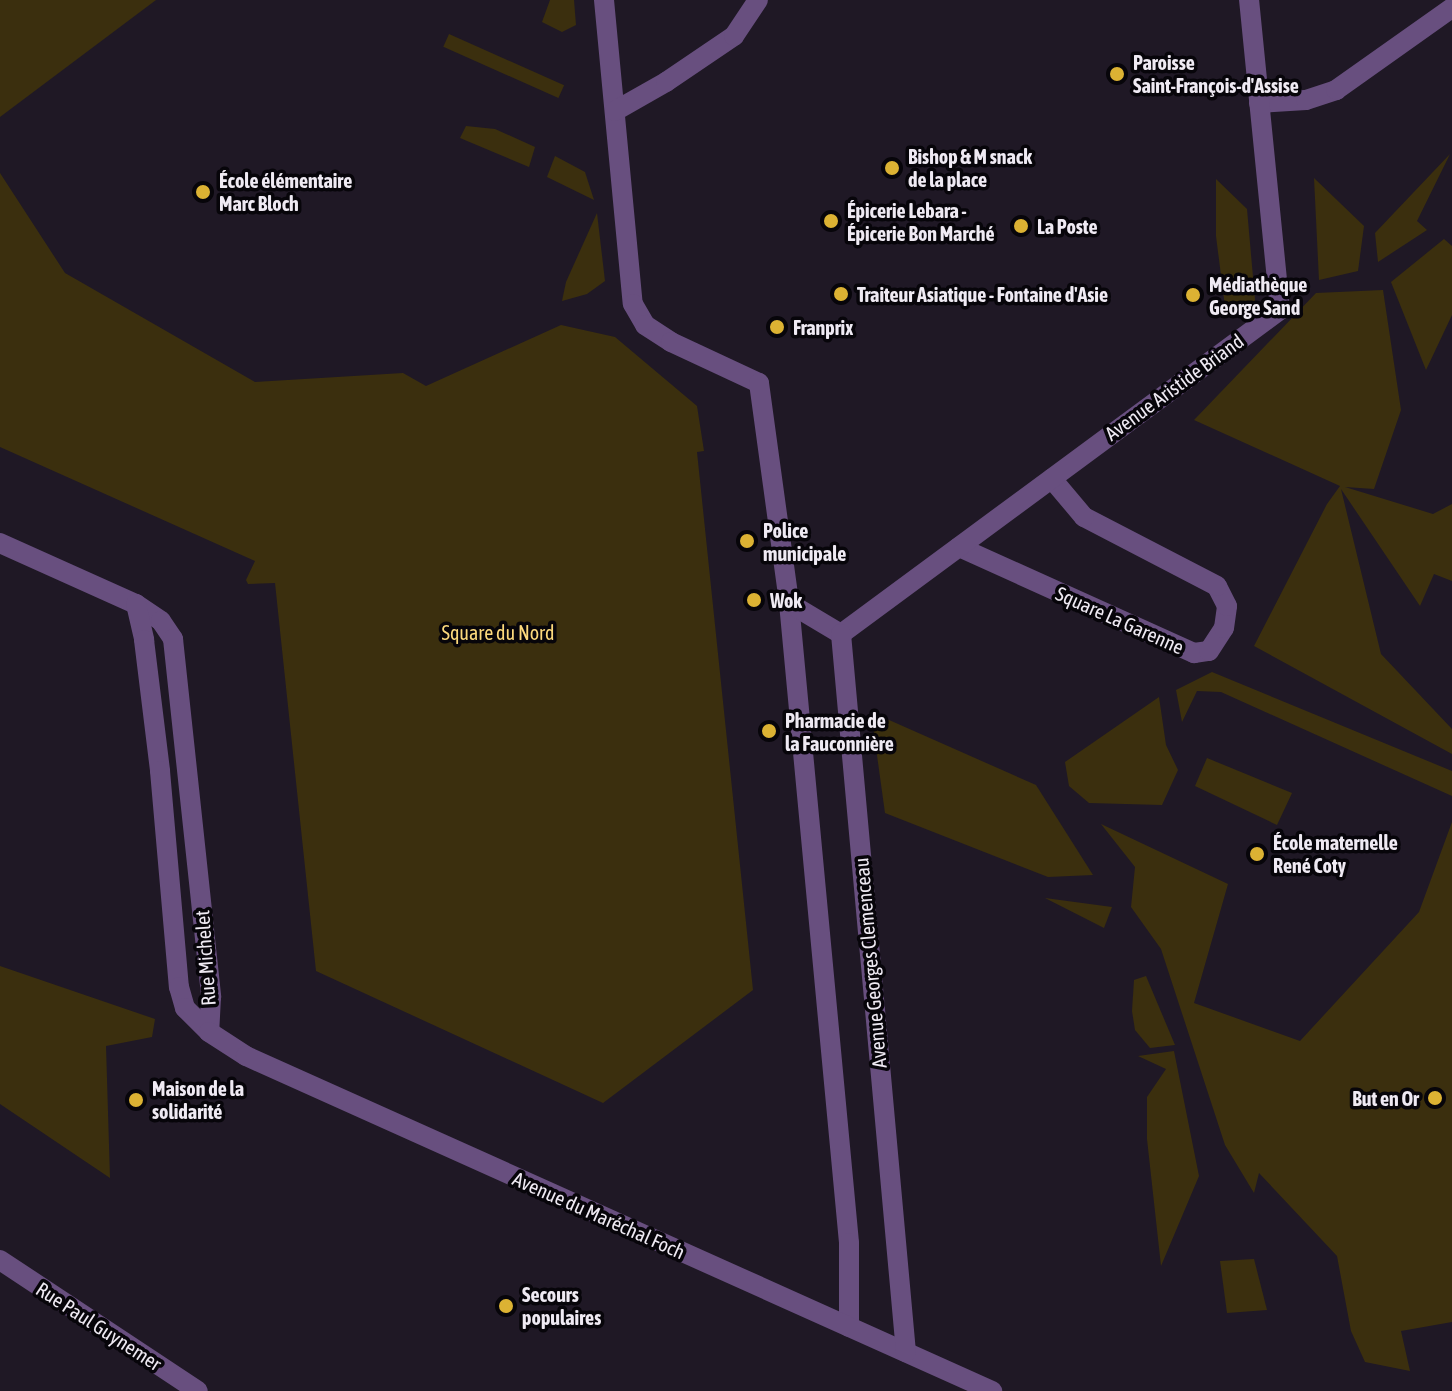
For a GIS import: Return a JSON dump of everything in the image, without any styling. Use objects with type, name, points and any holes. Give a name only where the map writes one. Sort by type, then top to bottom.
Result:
[{"type":"street","points":[[604,0],[633,304],[645,325],[671,342],[759,383],[789,603],[849,1243],[849,1327]]},
{"type":"street","points":[[615,111],[666,82],[734,36],[758,0]]},
{"type":"street","points":[[1249,0],[1259,103],[1306,100],[1336,90],[1452,8]]},
{"type":"street","name":"Avenue Aristide Briand","points":[[841,634],[1280,310],[1259,103]]},
{"type":"street","name":"Square La Garenne","points":[[959,547],[1194,653],[1209,651],[1224,628],[1227,606],[1217,586],[1084,517],[1052,479]]},
{"type":"street","name":"Rue Michelet","points":[[0,543],[136,604],[161,621],[173,639],[211,997],[209,1032]]},
{"type":"street","points":[[789,603],[841,634]]},
{"type":"street","name":"Rue Michelet","points":[[136,604],[144,640],[160,771],[179,987],[185,1008],[209,1032]]},
{"type":"street","name":"Avenue Georges Clemenceau","points":[[841,634],[906,1352]]},
{"type":"street","name":"Avenue du Maréchal Foch","points":[[209,1032],[246,1056],[992,1391]]},
{"type":"street","name":"Rue Paul Guynemer","points":[[0,1260],[198,1391]]},
{"type":"green space","points":[[0,0],[156,0],[0,117]]},
{"type":"green space","points":[[550,0],[574,0],[576,25],[562,32],[542,22]]},
{"type":"green space","points":[[449,34],[564,85],[558,98],[443,47]]},
{"type":"green space","points":[[466,126],[495,129],[535,147],[529,167],[460,138]]},
{"type":"green space","points":[[1450,154],[1417,221],[1427,230],[1378,262],[1375,233]]},
{"type":"green space","points":[[555,156],[585,172],[594,200],[547,177]]},
{"type":"green space","name":"Square du Nord","points":[[0,173],[65,273],[255,382],[403,373],[426,386],[561,325],[615,337],[697,406],[704,451],[697,452],[753,990],[603,1103],[316,971],[275,583],[248,584],[246,580],[255,561],[0,447]]},
{"type":"green space","points":[[1314,178],[1364,226],[1358,271],[1319,280]]},
{"type":"green space","points":[[1216,179],[1247,209],[1256,311],[1225,307],[1216,236]]},
{"type":"green space","points":[[597,213],[605,281],[587,294],[562,301],[566,282]]},
{"type":"green space","points":[[1444,239],[1452,246],[1452,315],[1426,370],[1391,282]]},
{"type":"green space","points":[[1383,290],[1401,410],[1374,489],[1345,487],[1433,514],[1452,504],[1452,581],[1434,574],[1420,606],[1341,489],[1381,654],[1452,729],[1452,754],[1254,646],[1327,504],[1340,486],[1194,420],[1316,293]]},
{"type":"green space","points":[[1212,672],[1452,771],[1452,796],[1221,692],[1197,691],[1182,722],[1176,690]]},
{"type":"green space","points":[[1159,697],[1166,745],[1178,770],[1162,805],[1089,803],[1069,786],[1065,762]]},
{"type":"green space","points":[[871,712],[1036,785],[1093,875],[1048,877],[885,813]]},
{"type":"green space","points":[[1207,758],[1292,793],[1277,825],[1195,786]]},
{"type":"green space","points":[[1452,822],[1452,1322],[1401,1331],[1410,1371],[1365,1362],[1351,1331],[1337,1256],[1259,1173],[1254,1193],[1225,1145],[1161,949],[1131,907],[1135,867],[1101,824],[1228,884],[1194,1003],[1300,1041],[1419,912]]},
{"type":"green space","points":[[1045,898],[1112,907],[1104,928]]},
{"type":"green space","points":[[0,966],[155,1019],[152,1037],[106,1046],[110,1178],[0,1104]]},
{"type":"green space","points":[[1146,976],[1175,1045],[1150,1048],[1135,1030],[1132,1011],[1134,980]]},
{"type":"green space","points":[[1174,1051],[1199,1176],[1161,1266],[1147,1139],[1147,1097],[1166,1069],[1138,1056]]},
{"type":"green space","points":[[1254,1259],[1267,1310],[1227,1313],[1220,1261]]},
{"type":"place","name":"Paroisse Saint-François-d'Assise","points":[[1117,74]]},
{"type":"place","name":"Bishop & M snack de la place","points":[[892,168]]},
{"type":"place","name":"École élémentaire Marc Bloch","points":[[203,192]]},
{"type":"place","name":"Épicerie Lebara - Épicerie Bon Marché","points":[[831,221]]},
{"type":"place","name":"La Poste","points":[[1021,226]]},
{"type":"place","name":"Traiteur Asiatique - Fontaine d'Asie","points":[[841,294]]},
{"type":"place","name":"Médiathèque George Sand","points":[[1193,295]]},
{"type":"place","name":"Franprix","points":[[777,327]]},
{"type":"place","name":"Police municipale","points":[[747,541]]},
{"type":"place","name":"Wok","points":[[754,600]]},
{"type":"place","name":"Pharmacie de la Fauconnière","points":[[769,731]]},
{"type":"place","name":"École maternelle René Coty","points":[[1257,854]]},
{"type":"place","name":"But en Or","points":[[1435,1098]]},
{"type":"place","name":"Maison de la solidarité","points":[[136,1100]]},
{"type":"place","name":"Secours populaires","points":[[506,1306]]}]
